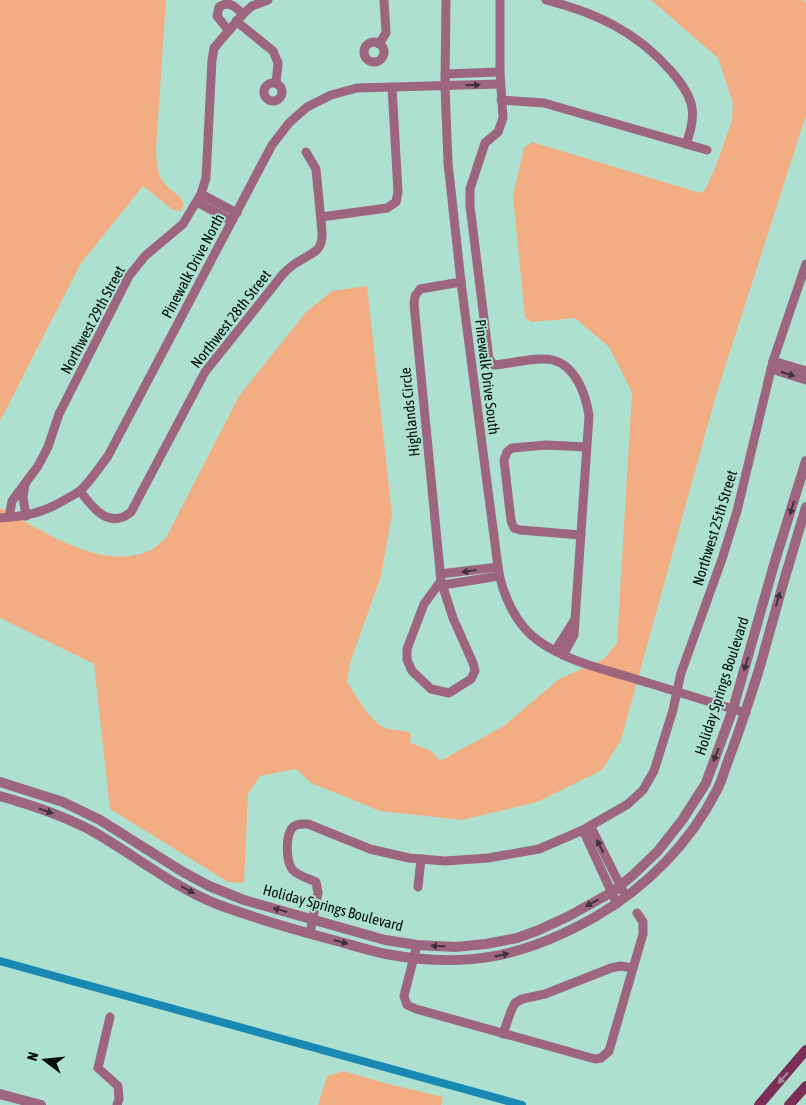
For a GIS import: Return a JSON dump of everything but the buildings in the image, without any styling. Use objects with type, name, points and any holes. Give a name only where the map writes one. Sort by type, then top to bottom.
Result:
[{"type":"main road","points":[[759,1105],[806,1050]]},
{"type":"main road","points":[[790,1105],[806,1086]]},
{"type":"street","name":"Northwest 29th Street","points":[[5,517],[17,492],[38,466],[48,447],[59,414],[130,276],[145,256],[183,224],[199,198],[206,178],[214,48],[228,30],[252,6],[268,0]]},
{"type":"street","points":[[379,44],[386,33],[384,0]]},
{"type":"street","name":"Pinewalk Drive South","points":[[446,0],[445,86],[448,163],[461,282],[499,572],[511,608],[523,626],[539,642],[578,662],[746,714]]},
{"type":"street","name":"Pinewalk Drive South","points":[[500,0],[502,118],[498,132],[485,143],[470,188],[470,206],[490,359],[494,365],[544,359],[553,360],[570,371],[578,381],[588,406],[589,416],[574,635],[559,653]]},
{"type":"street","points":[[546,0],[590,13],[619,27],[640,40],[664,63],[679,80],[691,104],[692,118],[686,144]]},
{"type":"street","points":[[228,30],[217,16],[219,7],[225,4],[232,5],[239,18],[273,52],[278,63],[276,83]]},
{"type":"street","points":[[445,74],[500,72]]},
{"type":"street","points":[[445,86],[500,84]]},
{"type":"street","name":"Pinewalk Drive North","points":[[5,517],[26,516],[59,504],[80,491],[108,456],[272,145],[289,122],[307,107],[331,95],[358,88],[445,86]]},
{"type":"street","points":[[306,152],[316,169],[321,217],[387,208],[396,202],[398,192],[392,87]]},
{"type":"street","points":[[501,100],[544,102],[707,150]]},
{"type":"street","points":[[199,198],[234,217]]},
{"type":"street","name":"Northwest 28th Street","points":[[80,491],[95,510],[104,516],[114,519],[124,518],[131,512],[205,372],[283,274],[294,264],[318,250],[322,242],[321,217]]},
{"type":"street","name":"Northwest 25th Street","points":[[312,920],[318,893],[316,882],[296,874],[290,867],[288,857],[288,836],[294,827],[300,824],[308,824],[370,849],[409,858],[445,861],[488,858],[539,848],[586,829],[628,804],[643,790],[654,771],[681,673],[737,512],[772,365],[806,264]]},
{"type":"street","name":"Highlands Circle","points":[[441,580],[424,604],[408,649],[407,660],[412,671],[431,689],[449,693],[471,679],[475,671],[473,662],[453,618],[441,580],[414,296],[420,289],[461,282]]},
{"type":"street","points":[[772,365],[806,371]]},
{"type":"street","points":[[772,365],[806,380]]},
{"type":"street","name":"Pinewalk Drive South","points":[[581,535],[514,528],[511,521],[504,460],[507,452],[512,448],[546,445],[586,446]]},
{"type":"street","name":"Holiday Springs Boulevard","points":[[0,782],[63,802],[100,820],[209,886],[244,900],[312,920],[385,940],[417,945],[455,947],[517,938],[539,930],[569,916],[620,886],[658,851],[683,819],[706,782],[733,709],[775,561],[806,461]]},
{"type":"street","points":[[25,484],[23,497],[26,516]]},
{"type":"street","name":"Holiday Springs Boulevard","points":[[0,796],[58,815],[94,832],[167,879],[203,898],[239,912],[382,953],[414,959],[455,960],[488,958],[520,951],[544,943],[617,904],[642,885],[668,860],[694,827],[718,789],[746,714],[806,507]]},
{"type":"street","points":[[441,580],[499,572]]},
{"type":"street","points":[[586,829],[626,897]]},
{"type":"street","points":[[586,829],[617,904]]},
{"type":"street","points":[[418,887],[420,859]]},
{"type":"street","points":[[417,945],[404,996],[407,1005],[595,1059],[601,1058],[609,1051],[643,934],[643,922],[637,913]]},
{"type":"street","points":[[310,933],[312,920]]},
{"type":"street","points":[[503,1034],[511,1011],[515,1004],[522,999],[545,994],[611,968],[621,966],[633,968]]},
{"type":"street","points":[[110,1017],[98,1068],[118,1086],[119,1099],[117,1105]]},
{"type":"street","points":[[0,1094],[41,1105]]},
{"type":"shaded area","points":[[0,0],[166,0],[156,149],[157,163],[158,172],[162,180],[179,196],[184,205],[181,211],[173,210],[143,186],[81,263],[0,421]]},
{"type":"shaded area","points":[[651,0],[803,0],[806,4],[806,115],[716,395],[621,740],[602,770],[537,802],[462,820],[380,811],[311,783],[296,769],[260,776],[248,794],[244,883],[228,882],[110,809],[94,664],[0,618],[0,508],[53,537],[93,553],[132,556],[151,550],[166,538],[239,396],[306,312],[332,291],[367,286],[392,514],[381,576],[350,663],[347,682],[376,722],[385,728],[408,732],[411,734],[410,742],[431,751],[437,758],[442,760],[505,725],[559,679],[604,659],[617,643],[632,392],[609,347],[575,318],[532,322],[525,318],[513,196],[524,148],[532,142],[700,193],[705,190],[732,121],[733,103],[718,58]]},
{"type":"shaded area","points":[[344,1071],[443,1097],[441,1105],[318,1105],[327,1076]]},
{"type":"waterway","points":[[0,961],[522,1105]]}]
